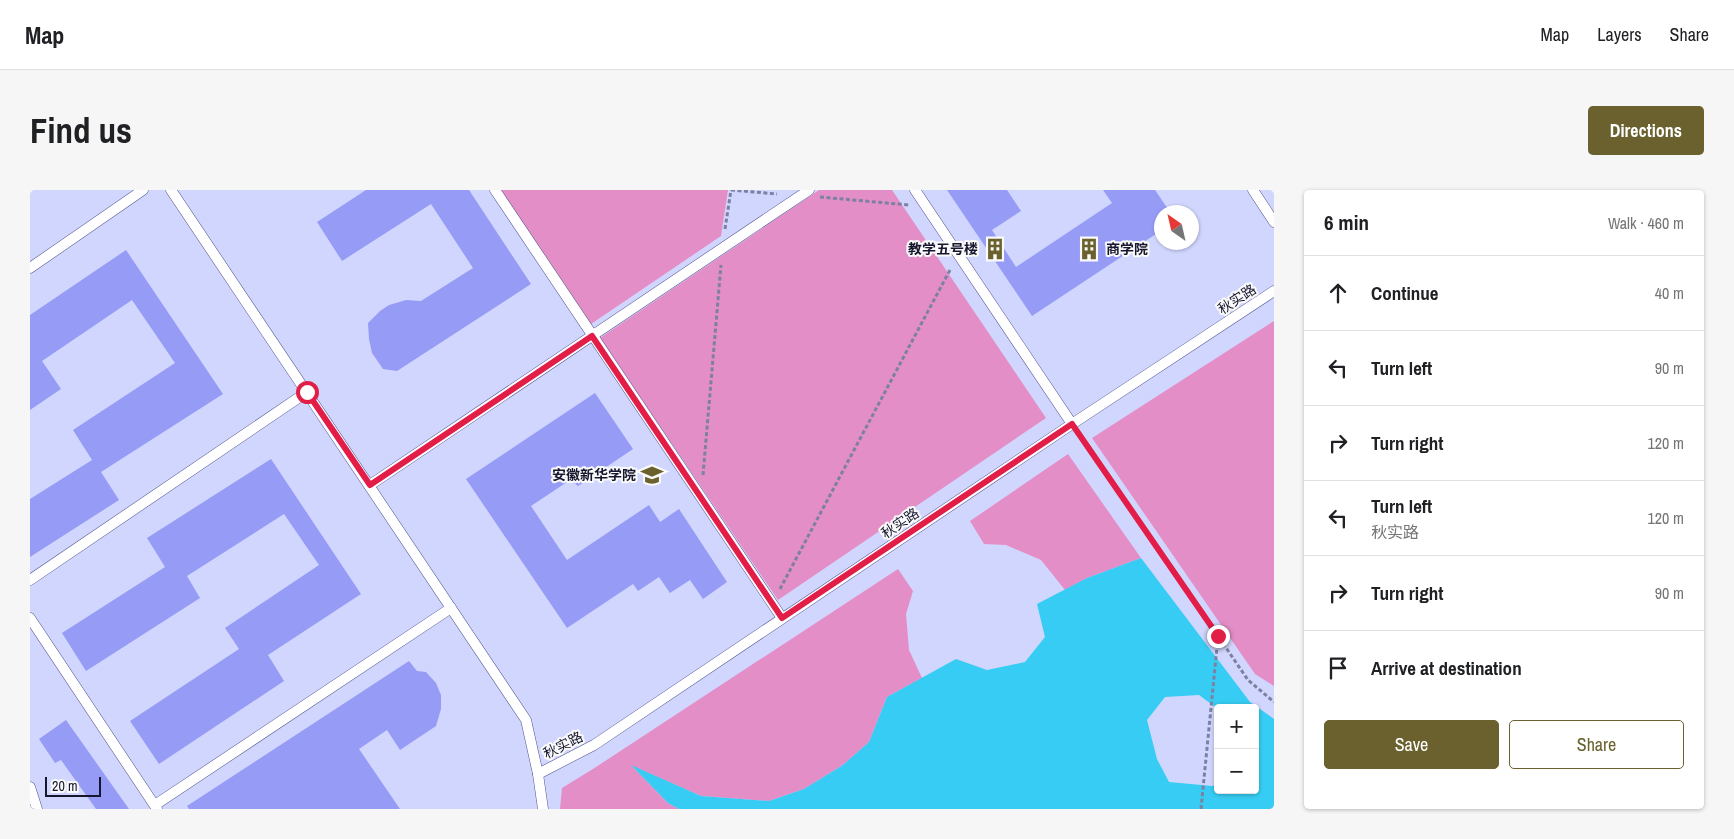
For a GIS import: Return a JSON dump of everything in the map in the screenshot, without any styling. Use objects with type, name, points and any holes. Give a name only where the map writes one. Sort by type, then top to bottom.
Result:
[{"type":"lane","points":[[30,268],[143,190]]},
{"type":"lane","points":[[171,190],[526,720],[538,774],[543,809]]},
{"type":"lane","points":[[494,190],[782,618]]},
{"type":"lane","points":[[915,190],[1072,424]]},
{"type":"lane","points":[[1252,190],[1274,222]]},
{"type":"lane","points":[[370,485],[805,193]]},
{"type":"lane","name":"秋实路","points":[[538,774],[594,745],[1072,424],[1274,291]]},
{"type":"lane","points":[[30,580],[307,392]]},
{"type":"lane","points":[[30,618],[156,807],[451,608]]},
{"type":"lane","points":[[30,788],[37,809]]},
{"type":"path","points":[[701,498],[723,248],[731,190],[805,193],[926,206]]},
{"type":"path","points":[[772,604],[958,254]]},
{"type":"path","points":[[1072,424],[1248,680],[1274,702]]},
{"type":"path","points":[[1201,809],[1218,636]]},
{"type":"shaded area","points":[[500,190],[728,190],[721,236],[591,324]]},
{"type":"shaded area","points":[[819,190],[892,190],[1046,418],[778,600],[600,338]]},
{"type":"shaded area","points":[[1274,321],[1274,686],[1255,674],[1092,438]]},
{"type":"shaded area","points":[[1068,454],[1141,558],[1087,578],[1065,590],[1041,560],[1006,545],[984,544],[970,521]]},
{"type":"shaded area","points":[[898,569],[913,591],[906,614],[909,650],[922,678],[887,697],[869,742],[843,765],[804,789],[769,801],[701,796],[632,766],[668,803],[679,809],[560,809],[562,788]]},
{"type":"water","points":[[1141,558],[1253,704],[1214,704],[1214,706],[1199,695],[1165,697],[1147,720],[1157,759],[1169,782],[1214,786],[1214,794],[1259,794],[1259,708],[1274,719],[1274,809],[679,809],[668,803],[631,765],[701,796],[769,801],[804,789],[843,765],[869,742],[887,697],[956,659],[987,670],[1025,662],[1045,637],[1037,604],[1087,578]]},
{"type":"building","points":[[366,190],[469,190],[531,284],[397,371],[383,369],[372,353],[368,323],[389,305],[406,300],[421,301],[473,268],[431,204],[342,261],[317,222]]},
{"type":"building","name":"商学院","points":[[947,190],[1007,190],[1021,211],[992,230],[1016,267],[1112,203],[1103,190],[1155,190],[1165,205],[1154,205],[1154,235],[1032,316]]},
{"type":"building","points":[[126,250],[223,394],[101,472],[119,500],[30,557],[30,499],[92,460],[73,430],[175,363],[132,300],[42,361],[61,389],[30,410],[30,315]]},
{"type":"building","points":[[595,393],[633,449],[578,486],[570,480],[531,506],[567,560],[649,505],[660,522],[679,509],[727,582],[703,599],[690,580],[670,593],[659,577],[638,591],[633,584],[567,628],[466,479]]},
{"type":"building","points":[[271,459],[361,594],[268,655],[284,681],[159,764],[130,721],[239,649],[225,628],[319,565],[284,514],[187,576],[200,598],[86,671],[62,633],[165,567],[147,538]]},
{"type":"building","points":[[409,661],[417,671],[426,672],[436,683],[441,695],[441,709],[436,726],[400,750],[387,730],[359,749],[400,809],[189,809],[187,806]]},
{"type":"building","points":[[66,720],[129,809],[96,809],[61,760],[55,763],[39,739]]},
{"type":"place","name":"教学五号楼","points":[[995,249]]},
{"type":"place","name":"商学院","points":[[1089,249]]},
{"type":"place","name":"安徽新华学院","points":[[652,475]]},
{"type":"route","points":[[307,392],[370,485],[592,336],[782,618],[1072,424],[1218,636]]}]
